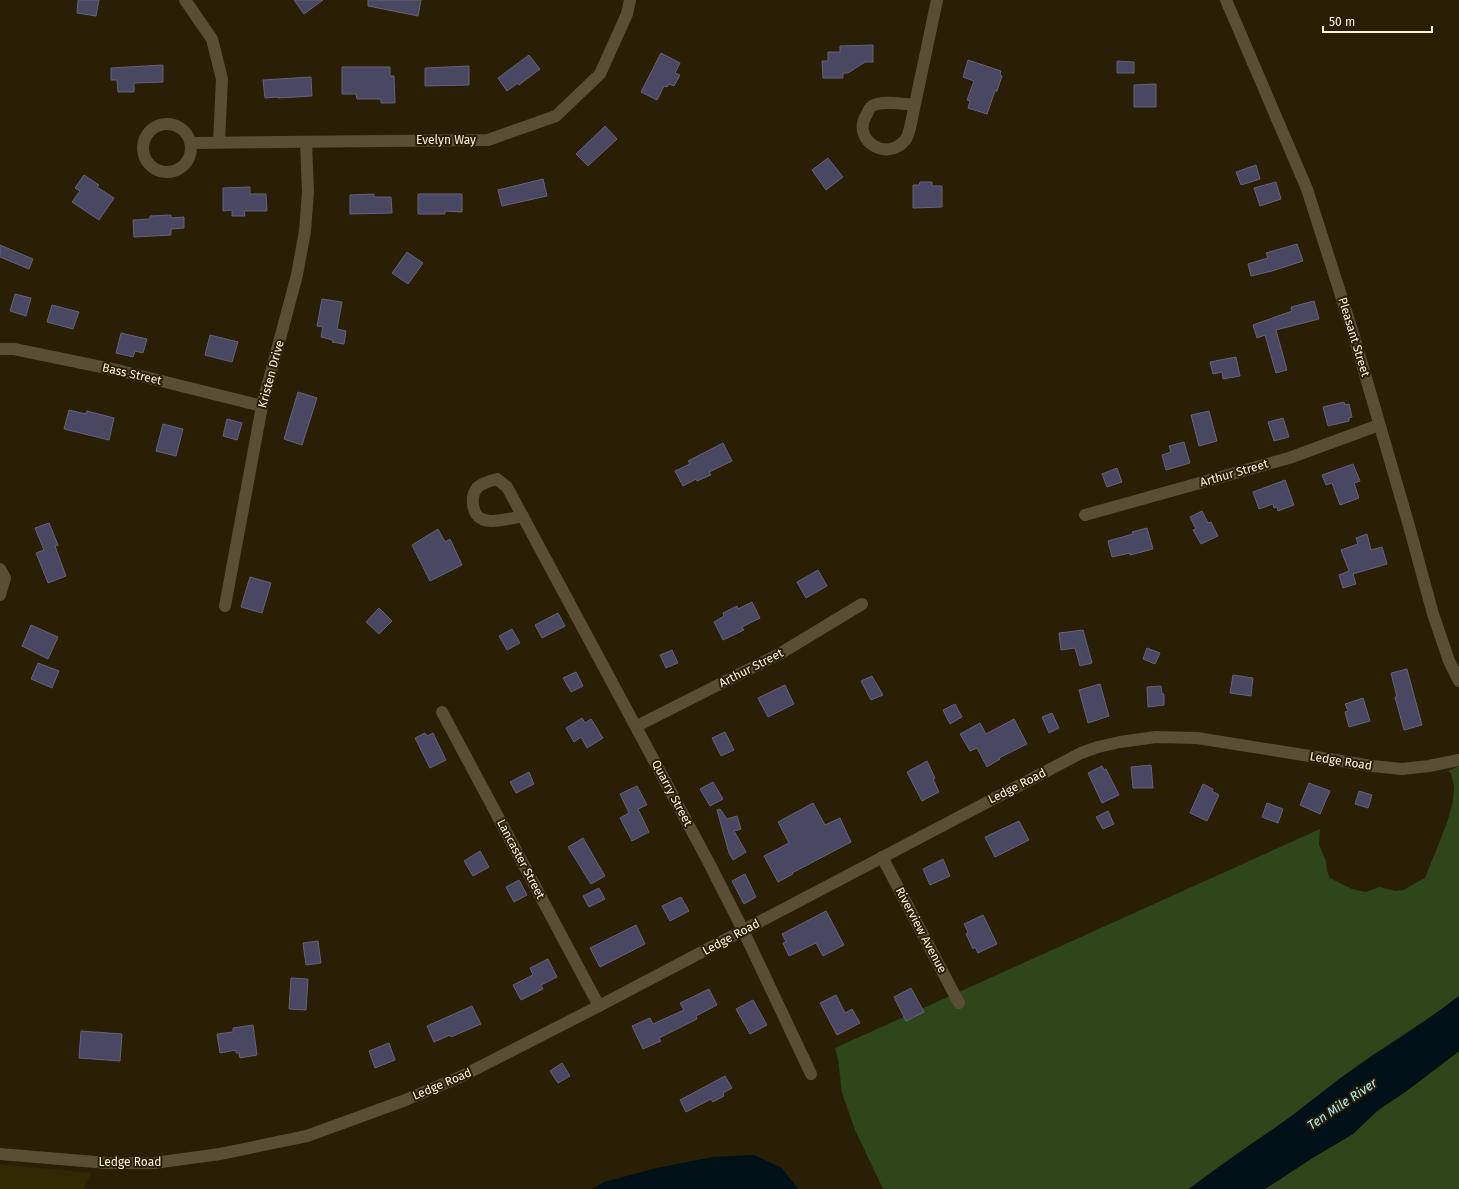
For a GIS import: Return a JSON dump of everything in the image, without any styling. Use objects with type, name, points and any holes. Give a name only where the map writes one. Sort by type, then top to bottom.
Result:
[{"type":"street","points":[[185,0],[212,39],[222,79],[219,142]]},
{"type":"street","name":"Evelyn Way","points":[[191,143],[488,140],[556,116],[600,74],[627,14],[630,0]]},
{"type":"street","points":[[915,105],[881,103],[872,106],[865,116],[862,125],[864,137],[873,145],[883,150],[895,148],[906,139],[910,128],[915,105],[937,0]]},
{"type":"street","name":"Pleasant Street","points":[[1226,0],[1307,188],[1353,333],[1433,614],[1449,661],[1459,681]]},
{"type":"street","name":"Kristen Drive","points":[[225,606],[262,406],[297,275],[303,239],[308,192],[306,143]]},
{"type":"street","name":"Bass Street","points":[[0,349],[14,349],[114,369],[262,406]]},
{"type":"street","name":"Arthur Street","points":[[1086,515],[1289,458],[1380,425]]},
{"type":"street","name":"Quarry Street","points":[[523,516],[637,726],[744,930],[811,1074]]},
{"type":"street","points":[[0,570],[5,578],[0,595]]},
{"type":"street","name":"Arthur Street","points":[[637,726],[781,653],[862,604]]},
{"type":"street","name":"Lancaster Street","points":[[442,712],[600,1006]]},
{"type":"street","name":"Ledge Road","points":[[0,1154],[107,1163],[154,1164],[220,1154],[307,1136],[460,1077],[600,1006],[1081,753],[1098,747],[1156,737],[1197,738],[1372,766],[1402,768],[1429,766],[1459,760]]},
{"type":"street","name":"Riverview Avenue","points":[[882,857],[959,1003]]},
{"type":"shaded area","points":[[0,1164],[91,1173],[84,1189],[0,1189]]},
{"type":"green space","points":[[1459,766],[1459,996],[1446,1006],[1369,1058],[1293,1115],[1189,1189],[883,1189],[855,1130],[842,1093],[838,1059],[835,1048],[1320,829],[1319,845],[1326,861],[1327,871],[1330,878],[1352,889],[1366,892],[1379,887],[1396,891],[1403,890],[1425,878],[1447,823],[1453,801],[1454,787],[1451,773],[1448,771]]},
{"type":"green space","points":[[1459,1051],[1459,1189],[1265,1189],[1353,1134],[1377,1111],[1408,1090]]},
{"type":"water","name":"Ten Mile River","points":[[1459,996],[1459,1051],[1408,1090],[1377,1111],[1353,1134],[1265,1189],[1189,1189],[1293,1115],[1348,1073],[1434,1015]]},
{"type":"water","points":[[754,1155],[782,1168],[798,1189],[592,1189],[604,1182],[657,1168],[713,1157]]},
{"type":"building","points":[[78,0],[99,0],[96,16],[77,13]]},
{"type":"building","points":[[294,0],[323,0],[304,14]]},
{"type":"building","points":[[368,0],[421,0],[418,16],[368,6]]},
{"type":"building","points":[[873,45],[873,62],[865,62],[848,73],[843,73],[843,78],[823,78],[822,61],[828,61],[828,52],[840,52],[840,46]]},
{"type":"building","points":[[661,53],[680,63],[675,73],[680,75],[674,86],[669,84],[667,87],[664,86],[657,100],[641,92]]},
{"type":"building","points":[[529,55],[540,69],[519,85],[518,83],[507,91],[498,78]]},
{"type":"building","points":[[968,60],[1001,71],[1000,75],[1002,76],[987,114],[968,108],[970,101],[967,100],[974,81],[963,77]]},
{"type":"building","points":[[1117,61],[1134,62],[1134,73],[1117,73]]},
{"type":"building","points":[[163,65],[163,82],[134,83],[134,92],[118,92],[117,80],[111,80],[111,68]]},
{"type":"building","points":[[469,66],[469,85],[425,86],[425,68]]},
{"type":"building","points":[[342,67],[390,67],[390,76],[394,76],[395,103],[381,103],[381,99],[357,99],[356,94],[342,94]]},
{"type":"building","points":[[311,77],[312,96],[265,98],[263,80]]},
{"type":"building","points":[[1156,84],[1156,107],[1134,107],[1134,85]]},
{"type":"building","points":[[605,126],[617,139],[588,166],[576,154]]},
{"type":"building","points":[[828,158],[843,177],[826,190],[812,170]]},
{"type":"building","points":[[1256,165],[1260,179],[1241,185],[1236,172]]},
{"type":"building","points":[[84,175],[99,185],[97,187],[114,198],[99,220],[72,202],[80,191],[75,188]]},
{"type":"building","points":[[543,179],[547,196],[502,206],[498,190]]},
{"type":"building","points":[[920,182],[932,182],[932,186],[942,186],[942,207],[913,208],[913,185],[919,185]]},
{"type":"building","points":[[1276,182],[1281,199],[1260,206],[1254,188]]},
{"type":"building","points":[[250,187],[250,194],[266,194],[267,211],[244,211],[245,216],[232,216],[232,210],[223,211],[223,188]]},
{"type":"building","points":[[374,194],[374,197],[391,197],[392,213],[350,214],[350,195]]},
{"type":"building","points":[[418,194],[462,194],[462,212],[445,211],[445,214],[418,214]]},
{"type":"building","points":[[171,215],[171,218],[184,217],[184,228],[171,229],[171,235],[134,237],[133,220],[150,219],[150,216]]},
{"type":"building","points":[[1297,244],[1303,261],[1251,276],[1248,264],[1268,258],[1266,253]]},
{"type":"building","points":[[0,245],[33,259],[29,269],[0,257]]},
{"type":"building","points":[[407,252],[423,263],[408,284],[392,273]]},
{"type":"building","points":[[15,294],[31,298],[26,316],[10,311]]},
{"type":"building","points":[[322,299],[342,302],[337,329],[346,331],[344,344],[332,342],[333,340],[321,337],[323,327],[317,326]]},
{"type":"building","points":[[1314,301],[1319,319],[1276,330],[1287,370],[1276,373],[1265,335],[1257,338],[1253,325],[1292,311],[1291,307]]},
{"type":"building","points":[[52,305],[79,312],[73,329],[47,322]]},
{"type":"building","points":[[121,333],[147,339],[143,353],[135,351],[133,357],[116,353]]},
{"type":"building","points":[[210,335],[238,342],[232,362],[205,355]]},
{"type":"building","points":[[1236,357],[1240,376],[1223,379],[1222,372],[1213,374],[1210,362]]},
{"type":"building","points":[[298,392],[317,398],[302,445],[284,439]]},
{"type":"building","points":[[1344,402],[1345,405],[1349,404],[1352,417],[1349,418],[1349,421],[1328,426],[1323,407]]},
{"type":"building","points":[[69,410],[86,414],[87,411],[114,418],[109,440],[64,429]]},
{"type":"building","points":[[1209,411],[1217,441],[1199,446],[1191,415]]},
{"type":"building","points":[[1283,418],[1289,437],[1274,441],[1268,422]]},
{"type":"building","points":[[227,419],[242,423],[237,440],[223,436]]},
{"type":"building","points":[[163,424],[183,429],[176,456],[156,451]]},
{"type":"building","points":[[1184,442],[1190,463],[1166,470],[1162,455],[1171,452],[1169,446]]},
{"type":"building","points":[[723,443],[732,461],[709,472],[711,475],[697,481],[696,479],[683,486],[675,471],[690,464],[688,461]]},
{"type":"building","points":[[1353,464],[1360,481],[1354,483],[1359,498],[1340,505],[1332,483],[1326,485],[1322,475]]},
{"type":"building","points":[[1117,468],[1122,482],[1107,487],[1102,474]]},
{"type":"building","points":[[1285,480],[1294,505],[1278,511],[1277,507],[1274,508],[1273,504],[1259,509],[1253,492]]},
{"type":"building","points":[[1202,511],[1208,523],[1211,522],[1218,536],[1201,544],[1193,530],[1196,529],[1190,517]]},
{"type":"building","points":[[49,523],[58,545],[55,546],[66,576],[48,583],[36,553],[44,550],[35,528]]},
{"type":"building","points":[[1147,528],[1153,549],[1130,555],[1130,553],[1112,557],[1108,541],[1133,534],[1132,532]]},
{"type":"building","points":[[438,529],[445,542],[450,539],[462,565],[430,581],[412,545]]},
{"type":"building","points":[[1367,534],[1371,550],[1382,547],[1387,564],[1353,574],[1356,584],[1343,588],[1339,575],[1349,571],[1341,550],[1358,544],[1356,538]]},
{"type":"building","points":[[818,570],[827,586],[806,598],[797,582]]},
{"type":"building","points":[[250,577],[271,583],[262,613],[241,607]]},
{"type":"building","points":[[752,602],[760,618],[742,627],[744,630],[723,640],[714,622],[724,616],[723,613],[737,606],[738,609]]},
{"type":"building","points":[[379,608],[392,621],[379,634],[366,622]]},
{"type":"building","points":[[558,613],[565,626],[542,638],[535,625]]},
{"type":"building","points":[[31,625],[58,637],[48,659],[22,646]]},
{"type":"building","points":[[512,629],[520,643],[507,650],[499,636]]},
{"type":"building","points":[[1083,630],[1092,663],[1080,666],[1075,648],[1061,650],[1059,633]]},
{"type":"building","points":[[1147,648],[1160,653],[1155,664],[1143,659]]},
{"type":"building","points":[[672,650],[678,663],[666,668],[660,655]]},
{"type":"building","points":[[38,663],[59,671],[52,688],[31,679]]},
{"type":"building","points":[[1407,669],[1422,725],[1404,730],[1395,697],[1397,697],[1391,673]]},
{"type":"building","points":[[576,672],[583,686],[571,692],[563,678]]},
{"type":"building","points":[[1233,675],[1253,678],[1251,696],[1230,693]]},
{"type":"building","points":[[872,676],[883,695],[871,700],[861,681]]},
{"type":"building","points":[[1100,684],[1109,716],[1088,723],[1079,690]]},
{"type":"building","points":[[785,685],[794,704],[768,717],[758,698]]},
{"type":"building","points":[[1161,686],[1162,694],[1164,694],[1164,705],[1148,707],[1147,687]]},
{"type":"building","points":[[1363,698],[1370,721],[1349,727],[1345,712],[1348,711],[1345,704]]},
{"type":"building","points":[[955,704],[962,717],[950,724],[943,710]]},
{"type":"building","points":[[1052,713],[1059,728],[1049,733],[1042,717]]},
{"type":"building","points":[[582,718],[585,723],[591,719],[603,738],[587,748],[581,737],[574,742],[566,728]]},
{"type":"building","points":[[1014,719],[1027,744],[999,758],[1000,759],[987,767],[977,748],[970,751],[960,734],[980,723],[986,734]]},
{"type":"building","points":[[725,732],[734,750],[721,756],[712,738]]},
{"type":"building","points":[[425,733],[427,736],[433,733],[446,760],[430,768],[415,738]]},
{"type":"building","points":[[927,761],[935,778],[933,779],[939,792],[922,801],[907,772]]},
{"type":"building","points":[[1151,765],[1153,788],[1133,788],[1131,767]]},
{"type":"building","points":[[1102,766],[1104,770],[1106,769],[1119,795],[1102,803],[1088,773]]},
{"type":"building","points":[[529,772],[534,784],[516,793],[510,782]]},
{"type":"building","points":[[713,782],[723,799],[710,806],[700,789]]},
{"type":"building","points":[[1309,783],[1330,791],[1320,814],[1300,805]]},
{"type":"building","points":[[1203,784],[1213,789],[1212,791],[1219,795],[1207,821],[1190,813]]},
{"type":"building","points":[[637,786],[647,805],[638,809],[649,832],[632,841],[620,818],[629,813],[620,794]]},
{"type":"building","points":[[1359,791],[1372,795],[1368,808],[1355,804]]},
{"type":"building","points":[[813,803],[825,825],[840,818],[851,842],[778,882],[764,856],[789,843],[778,822]]},
{"type":"building","points":[[1267,803],[1283,809],[1278,823],[1262,817]]},
{"type":"building","points":[[720,809],[727,819],[737,816],[741,829],[734,831],[746,852],[733,860],[729,853],[717,810]]},
{"type":"building","points":[[1108,811],[1114,824],[1103,829],[1096,817]]},
{"type":"building","points":[[1019,821],[1029,840],[995,857],[985,837]]},
{"type":"building","points":[[583,838],[605,876],[591,884],[568,847]]},
{"type":"building","points":[[480,851],[489,867],[473,876],[464,861]]},
{"type":"building","points":[[943,859],[950,876],[930,885],[923,869]]},
{"type":"building","points":[[745,874],[756,897],[744,904],[732,881]]},
{"type":"building","points":[[519,880],[527,895],[514,902],[506,887]]},
{"type":"building","points":[[599,888],[605,899],[589,907],[583,896]]},
{"type":"building","points":[[681,897],[689,911],[670,921],[662,906]]},
{"type":"building","points":[[826,911],[844,945],[823,956],[816,943],[789,956],[783,943],[786,942],[782,934]]},
{"type":"building","points":[[983,915],[997,944],[978,953],[975,947],[973,949],[966,934],[968,932],[964,924]]},
{"type":"building","points":[[636,925],[645,944],[600,967],[590,948]]},
{"type":"building","points":[[318,941],[321,963],[306,965],[303,943]]},
{"type":"building","points":[[548,959],[557,977],[541,985],[543,989],[521,1000],[513,985],[533,975],[530,968]]},
{"type":"building","points":[[291,978],[308,979],[306,1010],[289,1009]]},
{"type":"building","points":[[911,988],[924,1012],[906,1021],[894,997]]},
{"type":"building","points":[[709,989],[717,1005],[696,1016],[697,1019],[659,1038],[661,1041],[643,1049],[632,1026],[650,1018],[653,1024],[684,1010],[680,1003]]},
{"type":"building","points":[[836,995],[845,1013],[852,1009],[860,1023],[837,1035],[820,1003]]},
{"type":"building","points":[[753,1000],[767,1025],[750,1034],[736,1009]]},
{"type":"building","points":[[472,1006],[481,1024],[451,1037],[450,1035],[434,1042],[427,1026]]},
{"type":"building","points":[[253,1025],[257,1055],[240,1058],[239,1053],[236,1053],[236,1050],[220,1053],[217,1034],[233,1032],[233,1028]]},
{"type":"building","points":[[81,1031],[122,1034],[120,1061],[79,1058]]},
{"type":"building","points":[[389,1043],[395,1060],[375,1068],[369,1051]]},
{"type":"building","points":[[562,1063],[570,1076],[558,1083],[550,1071]]},
{"type":"building","points":[[725,1076],[732,1088],[723,1093],[724,1096],[713,1102],[711,1099],[686,1112],[680,1100]]}]
